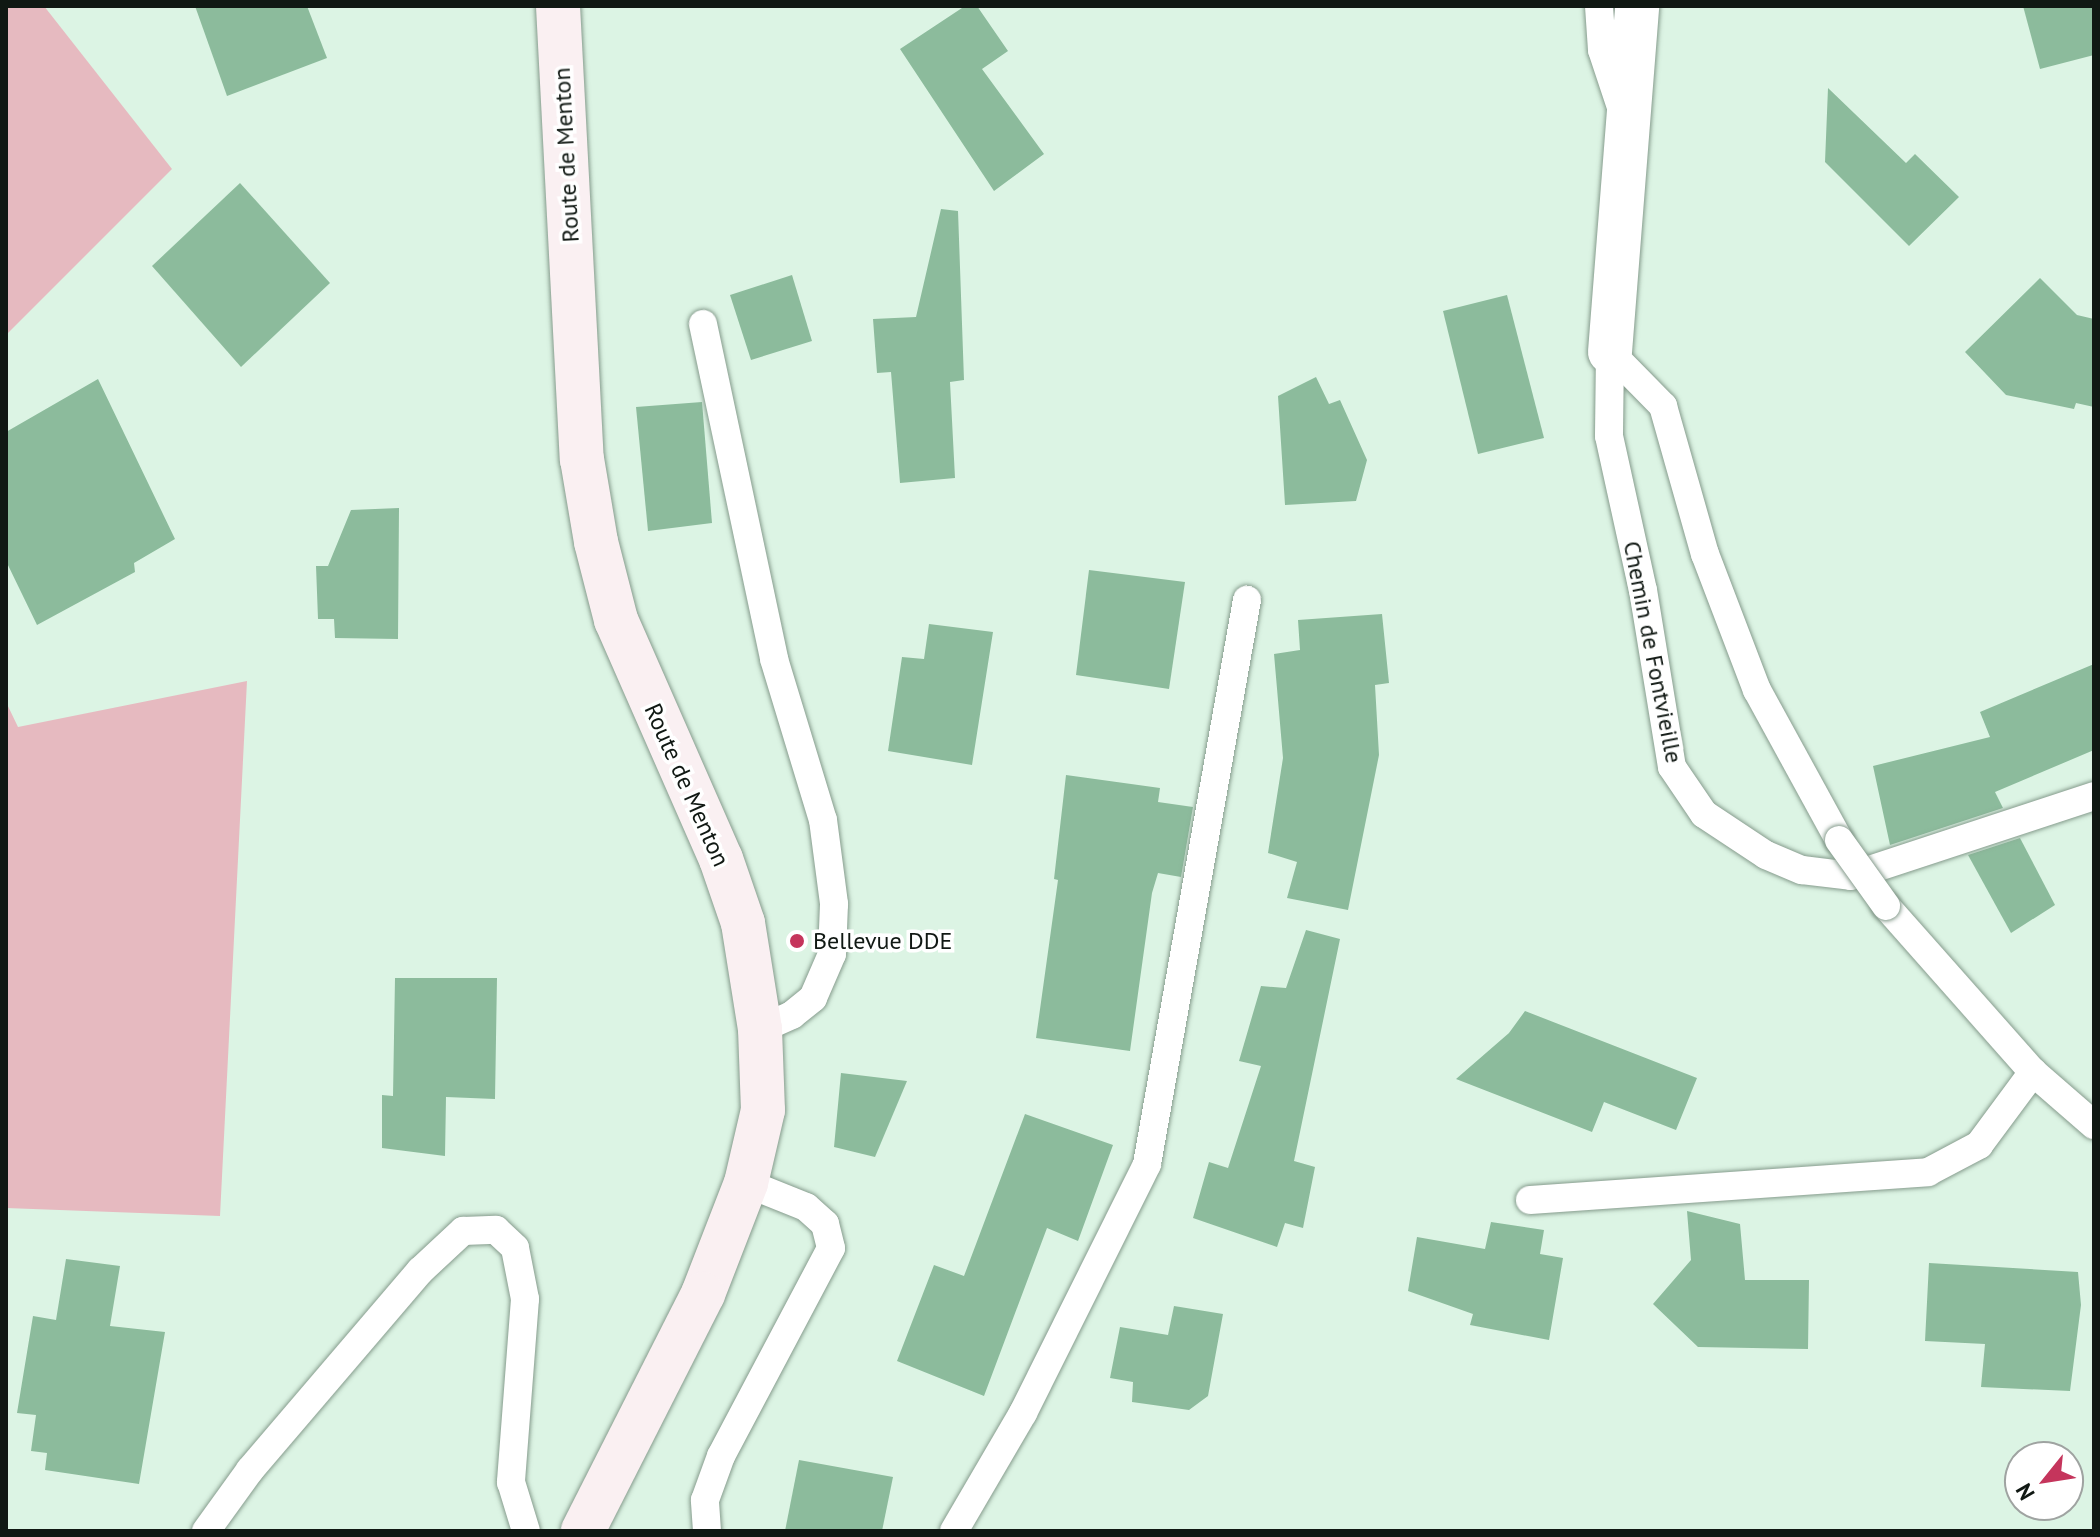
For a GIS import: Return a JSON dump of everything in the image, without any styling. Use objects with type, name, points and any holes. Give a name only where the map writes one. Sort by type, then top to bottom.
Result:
[{"type":"main road","name":"Route de Menton","points":[[558,6],[582,459],[596,542],[616,620],[721,859],[743,923],[760,1029],[763,1110],[746,1183],[703,1294],[583,1531]]},
{"type":"street","points":[[1610,352],[1630,133],[1637,6]]},
{"type":"lane","points":[[1599,6],[1602,50],[1630,133]]},
{"type":"lane","points":[[703,324],[774,659],[823,820],[834,904],[832,954],[813,998],[792,1015],[760,1029]]},
{"type":"lane","points":[[1610,352],[1663,406],[1705,554],[1757,690],[1839,840],[1886,906],[2033,1072],[2094,1125]]},
{"type":"lane","name":"Chemin de Fontvieille","points":[[1610,352],[1609,436],[1643,590],[1672,767],[1704,814],[1766,855],[1802,870],[1851,876],[2094,796]]},
{"type":"lane","points":[[954,1531],[1023,1413],[1147,1164],[1247,600]]},
{"type":"lane","points":[[1530,1200],[1928,1172],[1979,1145],[2033,1072]]},
{"type":"lane","points":[[707,1531],[705,1500],[721,1456],[831,1248],[825,1224],[806,1207],[746,1183]]},
{"type":"lane","points":[[206,1531],[250,1470],[420,1271],[463,1231],[496,1230],[515,1248],[525,1299],[511,1482],[526,1531]]},
{"type":"shaded area","points":[[6,6],[44,6],[172,169],[6,335]]},
{"type":"shaded area","points":[[247,681],[220,1216],[6,1208],[6,702],[18,727]]},
{"type":"building","points":[[195,6],[307,6],[327,58],[227,96]]},
{"type":"building","points":[[965,6],[977,6],[1008,51],[982,69],[1044,154],[994,191],[900,49]]},
{"type":"building","points":[[2023,6],[2094,6],[2094,55],[2040,69]]},
{"type":"building","points":[[1828,88],[1906,163],[1915,154],[1959,197],[1909,246],[1825,162]]},
{"type":"building","points":[[240,183],[330,283],[241,367],[152,266]]},
{"type":"building","points":[[941,209],[958,211],[964,380],[950,382],[955,478],[900,483],[891,372],[877,373],[873,319],[916,317]]},
{"type":"building","points":[[792,275],[812,341],[751,360],[730,295]]},
{"type":"building","points":[[2040,278],[2077,315],[2094,319],[2094,407],[2076,403],[2074,409],[2006,395],[1965,352]]},
{"type":"building","points":[[1507,295],[1544,438],[1478,454],[1443,311]]},
{"type":"building","points":[[1316,377],[1329,404],[1340,400],[1367,460],[1356,501],[1285,505],[1278,396]]},
{"type":"building","points":[[98,379],[175,539],[134,563],[135,572],[37,625],[6,561],[6,432]]},
{"type":"building","points":[[702,402],[712,523],[648,531],[636,407]]},
{"type":"building","points":[[399,508],[398,639],[335,638],[334,619],[318,619],[316,566],[328,566],[351,510]]},
{"type":"building","points":[[1089,570],[1185,582],[1169,689],[1076,675]]},
{"type":"building","points":[[1382,614],[1389,683],[1375,685],[1379,755],[1348,910],[1287,898],[1297,862],[1268,853],[1283,758],[1274,654],[1300,650],[1298,620]]},
{"type":"building","points":[[929,624],[993,632],[972,765],[888,751],[902,657],[924,659]]},
{"type":"building","points":[[2094,664],[2094,750],[1995,792],[2003,808],[1890,845],[1873,766],[1990,737],[1980,712]]},
{"type":"building","points":[[1066,775],[1160,788],[1158,802],[1193,807],[1181,877],[1158,873],[1152,893],[1130,1051],[1036,1038],[1058,880],[1054,879]]},
{"type":"building","points":[[2020,838],[2055,905],[2011,933],[1968,855]]},
{"type":"building","points":[[1306,930],[1340,939],[1294,1161],[1315,1167],[1303,1228],[1285,1223],[1277,1247],[1193,1218],[1209,1162],[1228,1168],[1261,1066],[1239,1061],[1261,986],[1286,988]]},
{"type":"building","points":[[395,978],[497,978],[495,1099],[446,1097],[445,1156],[382,1148],[382,1095],[393,1096]]},
{"type":"building","points":[[1525,1011],[1697,1078],[1676,1130],[1604,1102],[1592,1132],[1456,1079],[1509,1033]]},
{"type":"building","points":[[841,1073],[907,1081],[875,1157],[834,1147]]},
{"type":"building","points":[[1025,1114],[1113,1145],[1078,1241],[1047,1228],[984,1396],[897,1361],[934,1265],[964,1276]]},
{"type":"building","points":[[1687,1211],[1740,1224],[1745,1280],[1809,1280],[1808,1349],[1698,1347],[1653,1304],[1691,1260]]},
{"type":"building","points":[[1491,1222],[1544,1230],[1540,1254],[1563,1258],[1549,1340],[1470,1325],[1473,1314],[1408,1291],[1417,1237],[1485,1249]]},
{"type":"building","points":[[66,1259],[120,1266],[110,1326],[165,1332],[139,1484],[45,1470],[47,1453],[31,1451],[36,1415],[17,1413],[33,1316],[56,1320]]},
{"type":"building","points":[[1929,1263],[2078,1272],[2081,1305],[2070,1391],[1981,1387],[1985,1344],[1925,1341]]},
{"type":"building","points":[[1174,1306],[1223,1314],[1208,1396],[1189,1410],[1132,1402],[1133,1382],[1110,1378],[1120,1327],[1168,1335]]},
{"type":"building","points":[[799,1460],[893,1477],[882,1531],[785,1531]]},
{"type":"place","name":"Bellevue DDE","points":[[797,941]]}]
